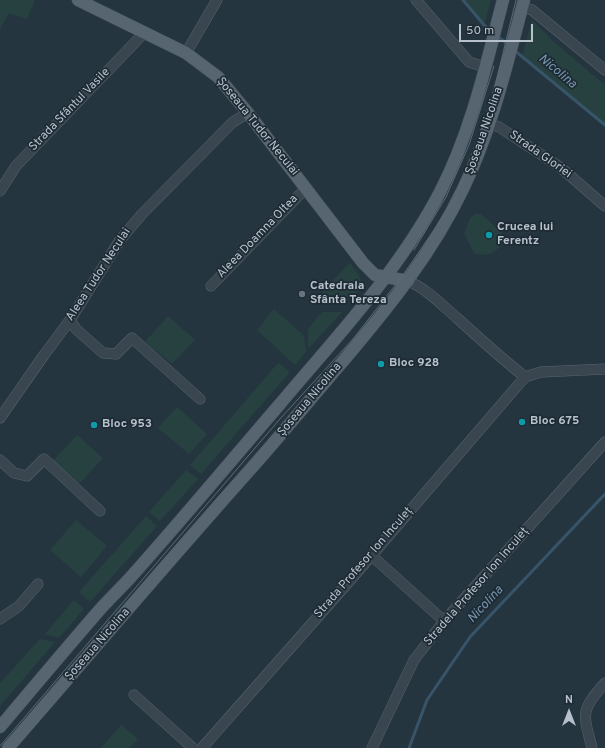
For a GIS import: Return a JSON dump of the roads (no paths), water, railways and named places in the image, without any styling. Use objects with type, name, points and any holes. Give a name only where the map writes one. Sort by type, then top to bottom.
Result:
[{"type":"main road","name":"Șoseaua Tudor Neculai","points":[[78,0],[186,53],[218,77],[248,113],[363,263],[375,276],[408,281]]},
{"type":"main road","name":"Șoseaua Nicolina","points":[[0,727],[264,422],[386,277],[425,218],[446,178],[464,137],[489,54],[503,0]]},
{"type":"main road","name":"Șoseaua Nicolina","points":[[8,748],[286,429],[381,316],[408,281],[433,242],[463,190],[489,124],[522,7]]},
{"type":"street","points":[[186,53],[217,0]]},
{"type":"street","points":[[416,0],[458,51],[469,62],[485,67]]},
{"type":"street","points":[[522,7],[532,10],[605,70]]},
{"type":"street","name":"Strada Sfântul Vasile","points":[[0,191],[16,166],[145,32]]},
{"type":"street","name":"Aleea Tudor Neculai","points":[[0,418],[70,320],[120,240],[138,219],[233,122],[248,113]]},
{"type":"street","name":"Strada Gloriei","points":[[489,124],[499,127],[560,167],[605,206]]},
{"type":"street","name":"Aleea Doamna Oltea","points":[[211,286],[306,188]]},
{"type":"street","points":[[408,281],[420,286],[525,377],[541,372],[605,369]]},
{"type":"street","points":[[70,320],[76,329],[103,353],[116,354],[132,338],[200,399]]},
{"type":"street","name":"Strada Profesor Ion Inculeț","points":[[202,748],[525,377]]},
{"type":"street","name":"Stradela Profesor Ion Inculeț","points":[[372,748],[414,660],[444,621],[605,442]]},
{"type":"street","points":[[0,460],[14,473],[27,476],[44,459],[100,511]]},
{"type":"street","points":[[371,555],[444,621]]},
{"type":"street","points":[[0,619],[19,606],[38,584]]},
{"type":"street","points":[[592,748],[585,711],[588,703],[605,683]]},
{"type":"street","points":[[134,695],[193,748]]},
{"type":"waterway","name":"Nicolina","points":[[463,0],[491,31]]},
{"type":"waterway","name":"Nicolina","points":[[497,36],[510,46]]},
{"type":"waterway","name":"Nicolina","points":[[514,50],[605,125]]},
{"type":"waterway","name":"Nicolina","points":[[409,748],[427,700],[470,637],[605,494]]},
{"type":"tram line","points":[[0,746],[279,420],[353,339],[419,252],[455,199],[476,147],[493,94],[516,0]]},
{"type":"tram line","points":[[414,250],[446,197],[469,145],[494,66]]},
{"type":"place","name":"Crucea lui Ferentz","points":[[489,235]]},
{"type":"place","name":"Catedrala Sfânta Tereza","points":[[302,294]]},
{"type":"place","name":"Bloc 928","points":[[381,364]]},
{"type":"place","name":"Bloc 675","points":[[522,422]]},
{"type":"place","name":"Bloc 953","points":[[94,425]]}]
